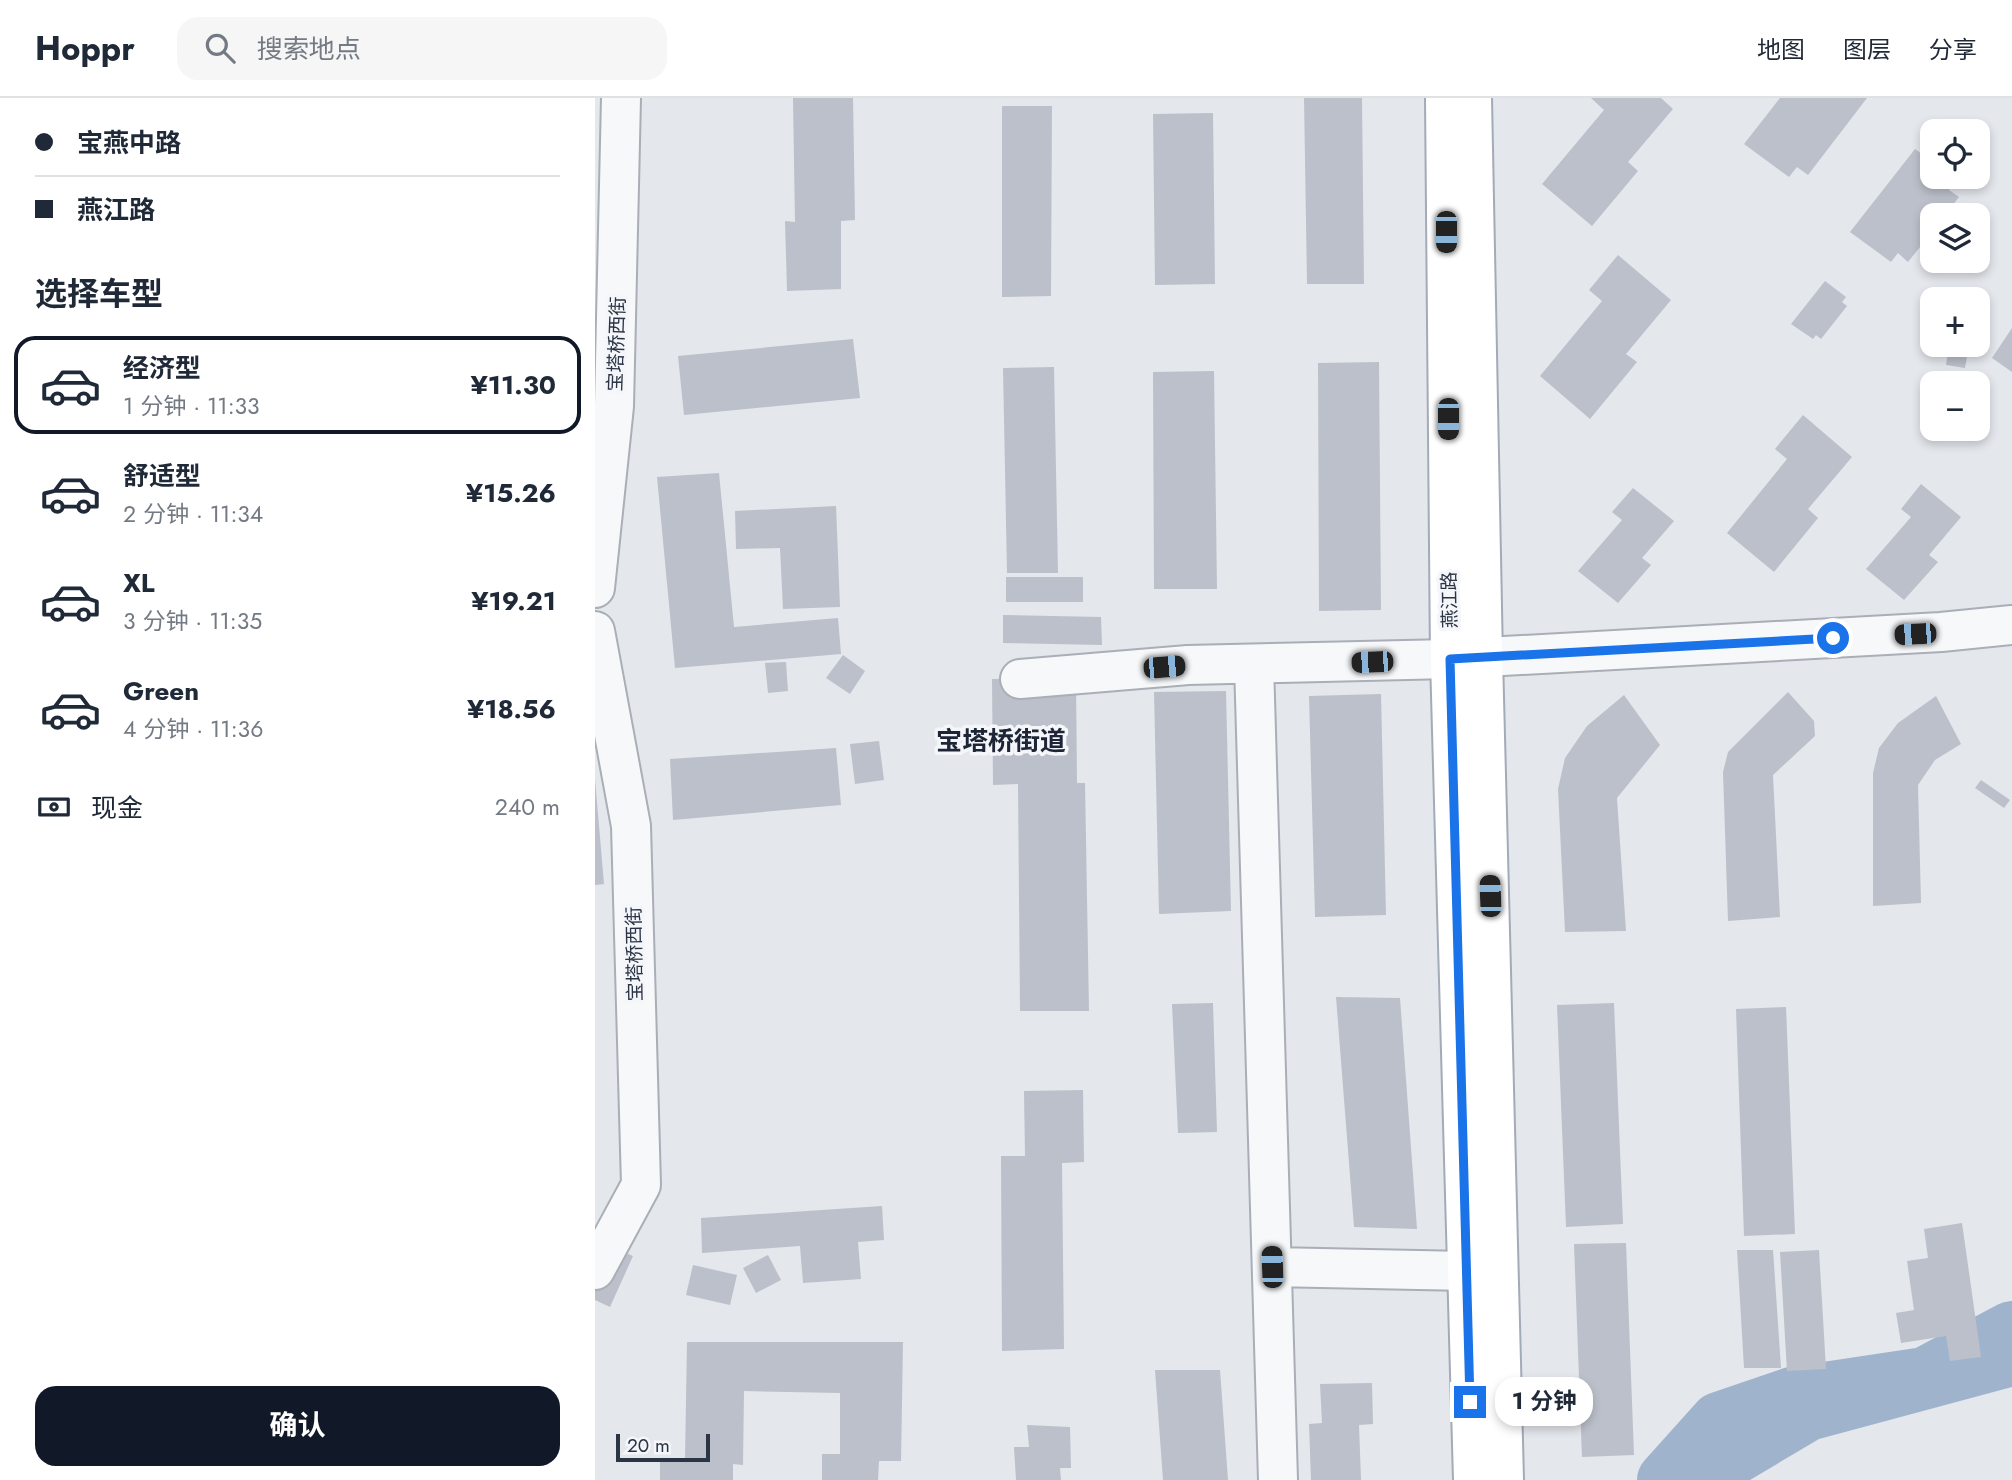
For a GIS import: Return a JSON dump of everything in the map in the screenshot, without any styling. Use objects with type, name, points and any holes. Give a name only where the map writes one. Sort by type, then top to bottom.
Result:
[{"type":"main road","name":"燕江路","points":[[1445,98],[1466,659],[1467,1271],[1473,1480]]},
{"type":"main road","points":[[1472,98],[1466,659],[1504,1480]]},
{"type":"street","name":"宝塔桥西街","points":[[595,588],[614,406],[621,98]]},
{"type":"street","points":[[1020,679],[1188,665],[1466,659],[1941,632],[2012,625]]},
{"type":"street","name":"宝塔桥西街","points":[[595,631],[631,827],[641,1185],[595,1270]]},
{"type":"street","points":[[1254,664],[1278,1480]]},
{"type":"street","points":[[1272,1267],[1467,1271]]},
{"type":"water","points":[[2012,1345],[2012,1387],[1819,1439],[1750,1480],[1683,1480],[1714,1451],[1751,1427],[1792,1407],[1881,1376]]},
{"type":"building","points":[[793,98],[853,98],[855,220],[841,221],[841,289],[787,291],[785,221],[795,222]]},
{"type":"building","points":[[1304,98],[1362,98],[1364,284],[1307,284]]},
{"type":"building","points":[[1591,98],[1661,98],[1673,109],[1628,162],[1638,171],[1592,226],[1542,184],[1604,110]]},
{"type":"building","points":[[1780,98],[1867,98],[1808,175],[1797,167],[1789,177],[1744,144]]},
{"type":"building","points":[[1002,106],[1052,106],[1051,296],[1002,297]]},
{"type":"building","points":[[1213,113],[1215,284],[1155,285],[1153,114]]},
{"type":"building","points":[[1915,149],[1920,153],[1920,189],[1950,189],[1959,197],[1954,203],[1920,203],[1920,247],[1908,262],[1898,253],[1891,262],[1850,232]]},
{"type":"building","points":[[1618,255],[1671,300],[1626,354],[1637,362],[1590,419],[1540,376],[1602,301],[1589,290]]},
{"type":"building","points":[[1825,281],[1846,297],[1842,302],[1847,306],[1821,339],[1816,335],[1813,339],[1791,324]]},
{"type":"building","points":[[2012,328],[2012,372],[1992,358]]},
{"type":"building","points":[[853,339],[860,398],[684,415],[678,356]]},
{"type":"building","points":[[1947,357],[1967,357],[1965,368],[1946,365]]},
{"type":"building","points":[[1379,362],[1381,610],[1319,611],[1318,363]]},
{"type":"building","points":[[1054,367],[1058,573],[1007,573],[1003,368]]},
{"type":"building","points":[[1214,371],[1217,589],[1154,589],[1153,372]]},
{"type":"building","points":[[1803,415],[1852,457],[1808,509],[1818,518],[1774,572],[1727,533],[1787,459],[1775,449]]},
{"type":"building","points":[[719,473],[734,627],[838,618],[841,654],[675,668],[657,477]]},
{"type":"building","points":[[1921,484],[1961,517],[1929,555],[1938,562],[1904,600],[1866,569],[1911,517],[1901,509]]},
{"type":"building","points":[[1633,488],[1674,521],[1642,558],[1651,565],[1618,603],[1578,571],[1622,520],[1612,512]]},
{"type":"building","points":[[836,506],[840,607],[783,609],[780,548],[736,549],[735,511]]},
{"type":"building","points":[[1006,577],[1083,577],[1083,602],[1006,602]]},
{"type":"building","points":[[1003,615],[1101,617],[1102,645],[1003,643]]},
{"type":"building","points":[[843,655],[865,671],[850,694],[826,678]]},
{"type":"building","points":[[786,662],[788,691],[768,693],[765,663]]},
{"type":"building","points":[[1076,678],[1077,783],[1085,783],[1089,1011],[1020,1011],[1018,784],[993,785],[992,679]]},
{"type":"building","points":[[1226,691],[1231,911],[1159,914],[1154,692]]},
{"type":"building","points":[[1788,692],[1814,721],[1815,736],[1773,775],[1780,917],[1728,921],[1723,772],[1728,752]]},
{"type":"building","points":[[1381,694],[1386,915],[1315,917],[1309,696]]},
{"type":"building","points":[[1624,695],[1660,745],[1617,798],[1626,931],[1565,932],[1558,789],[1565,758],[1587,726]]},
{"type":"building","points":[[1936,696],[1961,744],[1935,760],[1918,785],[1921,903],[1873,906],[1873,773],[1879,748],[1898,723]]},
{"type":"building","points":[[879,741],[884,780],[855,784],[850,744]]},
{"type":"building","points":[[836,748],[841,805],[673,820],[670,759]]},
{"type":"building","points":[[595,779],[604,884],[595,885]]},
{"type":"building","points":[[1981,780],[2010,800],[2004,808],[1975,788]]},
{"type":"building","points":[[1336,997],[1400,998],[1417,1229],[1354,1227]]},
{"type":"building","points":[[1213,1003],[1217,1132],[1178,1133],[1172,1004]]},
{"type":"building","points":[[1614,1003],[1623,1224],[1566,1227],[1557,1005]]},
{"type":"building","points":[[1786,1007],[1795,1234],[1744,1236],[1736,1009]]},
{"type":"building","points":[[1083,1090],[1084,1162],[1062,1163],[1064,1349],[1002,1351],[1001,1156],[1025,1156],[1024,1091]]},
{"type":"building","points":[[882,1206],[884,1240],[858,1242],[861,1279],[803,1283],[800,1246],[702,1253],[701,1218]]},
{"type":"building","points":[[1962,1223],[1981,1357],[1950,1361],[1946,1336],[1901,1343],[1896,1313],[1914,1310],[1907,1261],[1928,1258],[1924,1229]]},
{"type":"building","points":[[1626,1243],[1634,1455],[1582,1457],[1574,1244]]},
{"type":"building","points":[[605,1244],[633,1256],[610,1307],[595,1300],[595,1267]]},
{"type":"building","points":[[1737,1250],[1773,1250],[1781,1368],[1744,1368]]},
{"type":"building","points":[[1819,1250],[1826,1369],[1787,1371],[1780,1252]]},
{"type":"building","points":[[768,1255],[781,1280],[756,1293],[743,1268]]},
{"type":"building","points":[[693,1265],[737,1275],[730,1305],[686,1295]]},
{"type":"building","points":[[687,1342],[903,1342],[901,1461],[879,1461],[878,1480],[822,1480],[822,1454],[840,1454],[840,1393],[744,1391],[743,1465],[733,1464],[733,1480],[660,1480],[660,1458],[685,1458]]},
{"type":"building","points":[[1155,1370],[1220,1370],[1228,1480],[1163,1480]]},
{"type":"building","points":[[1372,1383],[1373,1424],[1359,1425],[1361,1480],[1311,1480],[1309,1424],[1322,1423],[1320,1384]]},
{"type":"building","points":[[1027,1425],[1070,1427],[1071,1468],[1060,1468],[1061,1480],[1016,1480],[1014,1447],[1029,1447]]},
{"type":"waterway","points":[[1666,1480],[1719,1421],[1792,1396],[1925,1376],[2012,1330]]},
{"type":"district","name":"宝塔桥街道","points":[[1001,741]]},
{"type":"route","points":[[1470,1402],[1450,659],[1833,638]]}]
